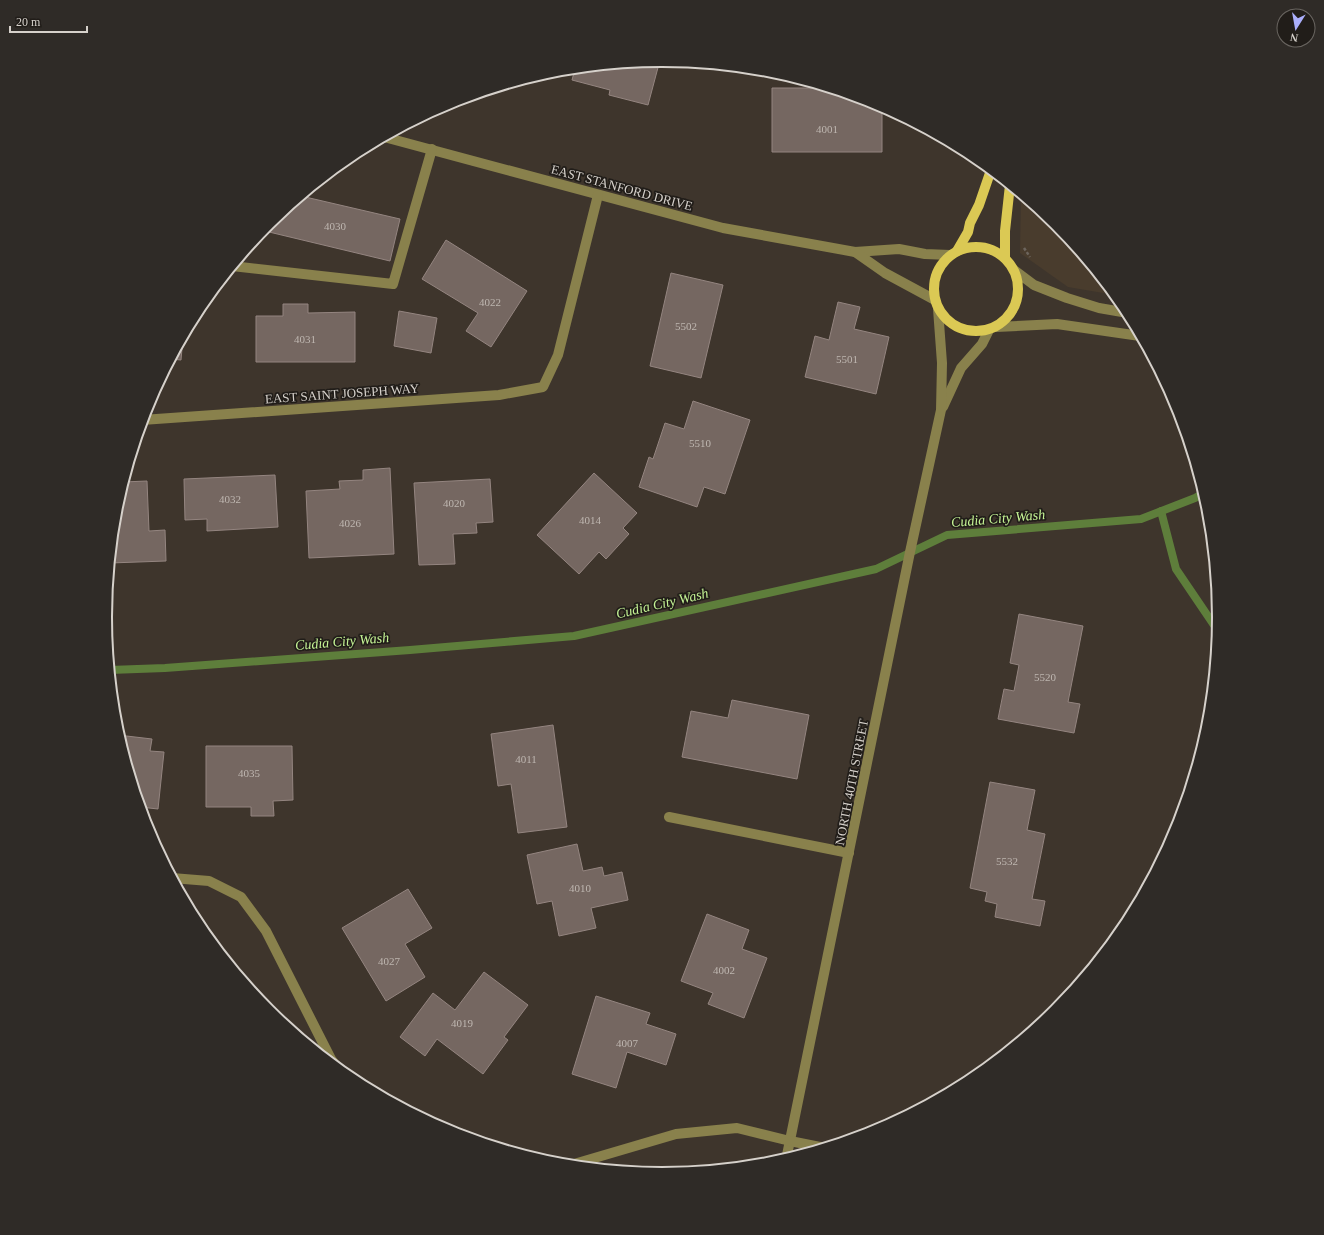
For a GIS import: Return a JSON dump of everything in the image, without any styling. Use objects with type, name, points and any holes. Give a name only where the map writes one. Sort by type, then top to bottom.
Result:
[{"type":"main road","points":[[953,253],[969,247],[982,247],[994,250],[1005,258],[1014,270],[1018,282],[1018,295],[1014,308],[1007,319],[993,328],[978,331],[966,330],[955,326],[945,318],[937,304],[934,287],[936,275],[942,264],[953,253],[968,232],[970,223],[980,205],[989,175]]},
{"type":"main road","points":[[1005,258],[1005,231],[1009,191]]},
{"type":"street","name":"EAST STANFORD DRIVE","points":[[391,139],[723,228],[855,252],[899,248],[925,254],[953,253]]},
{"type":"street","points":[[238,267],[393,284],[432,149]]},
{"type":"street","name":"EAST SAINT JOSEPH WAY","points":[[149,420],[499,395],[543,387],[558,355],[598,195]]},
{"type":"street","name":"EAST STANFORD DRIVE","points":[[855,252],[884,273],[937,304]]},
{"type":"street","points":[[1014,270],[1034,285],[1067,298],[1099,308],[1120,312]]},
{"type":"street","name":"NORTH 40TH STREET","points":[[788,1153],[910,552],[941,410],[942,363],[937,304]]},
{"type":"street","points":[[993,328],[1057,324],[1135,335]]},
{"type":"street","name":"NORTH 40TH STREET","points":[[941,410],[961,368],[982,344],[993,328]]},
{"type":"street","points":[[669,817],[849,853]]},
{"type":"street","points":[[177,878],[209,881],[241,897],[266,931],[329,1056]]},
{"type":"street","points":[[582,1162],[676,1134],[737,1128],[815,1146]]},
{"type":"path","points":[[1022,246],[1034,262]]},
{"type":"shaded area","points":[[1021,201],[1051,228],[1076,255],[1107,294],[1068,287],[1020,253]]},
{"type":"building","points":[[658,67],[648,105],[609,95],[610,90],[572,80],[573,75],[590,72],[626,68]]},
{"type":"building","points":[[772,88],[811,88],[839,96],[882,113],[882,152],[772,152]]},
{"type":"building","points":[[307,197],[400,219],[390,261],[269,232]]},
{"type":"building","points":[[446,240],[527,291],[491,347],[466,331],[478,313],[422,279]]},
{"type":"building","points":[[671,273],[723,285],[701,378],[650,366]]},
{"type":"building","points":[[838,302],[860,307],[854,329],[889,337],[876,394],[805,377],[815,336],[829,340]]},
{"type":"building","points":[[283,304],[308,304],[308,313],[355,312],[355,362],[256,362],[256,316],[283,316]]},
{"type":"building","points":[[399,311],[437,318],[431,353],[394,346]]},
{"type":"building","points":[[182,347],[181,360],[176,359]]},
{"type":"building","points":[[693,401],[750,420],[725,494],[704,487],[697,507],[639,487],[649,457],[653,459],[665,423],[684,429]]},
{"type":"building","points":[[390,468],[394,554],[309,558],[306,491],[340,489],[339,481],[363,480],[363,470]]},
{"type":"building","points":[[594,473],[637,513],[623,528],[629,534],[606,559],[599,552],[579,574],[537,535]]},
{"type":"building","points":[[275,475],[278,527],[207,531],[207,519],[185,520],[184,479]]},
{"type":"building","points":[[490,479],[493,522],[476,523],[477,533],[453,534],[455,564],[419,565],[414,483]]},
{"type":"building","points":[[147,481],[149,531],[165,530],[166,561],[115,563],[122,510],[128,482]]},
{"type":"building","points":[[1019,614],[1083,626],[1068,702],[1080,704],[1074,733],[998,719],[1004,689],[1014,691],[1019,665],[1010,663]]},
{"type":"building","points":[[732,700],[809,715],[797,779],[682,757],[691,711],[728,718]]},
{"type":"building","points":[[553,725],[567,827],[518,833],[511,784],[498,786],[491,734]]},
{"type":"building","points":[[124,736],[152,739],[150,751],[164,752],[158,809],[146,808],[130,760]]},
{"type":"building","points":[[206,746],[292,746],[293,800],[273,801],[274,816],[251,816],[251,807],[206,807]]},
{"type":"building","points":[[990,782],[1035,790],[1027,830],[1045,834],[1032,899],[1045,901],[1040,926],[995,917],[997,904],[985,901],[987,892],[970,888]]},
{"type":"building","points":[[577,844],[583,871],[602,867],[604,876],[622,872],[628,900],[591,908],[596,928],[559,936],[552,901],[537,904],[527,855]]},
{"type":"building","points":[[408,889],[432,928],[405,944],[425,977],[386,1001],[342,928]]},
{"type":"building","points":[[707,914],[749,930],[742,949],[767,958],[744,1018],[708,1004],[713,993],[681,981]]},
{"type":"building","points":[[484,972],[528,1005],[504,1037],[508,1040],[483,1074],[437,1039],[425,1056],[400,1037],[433,993],[455,1010]]},
{"type":"building","points":[[596,996],[650,1013],[646,1024],[676,1034],[666,1065],[627,1052],[616,1088],[572,1074]]},
{"type":"waterway","name":"Cudia City Wash","points":[[114,670],[165,668],[410,650],[574,636],[876,569],[947,535],[1141,519],[1199,496]]},
{"type":"waterway","points":[[1161,511],[1176,569],[1212,622]]}]
